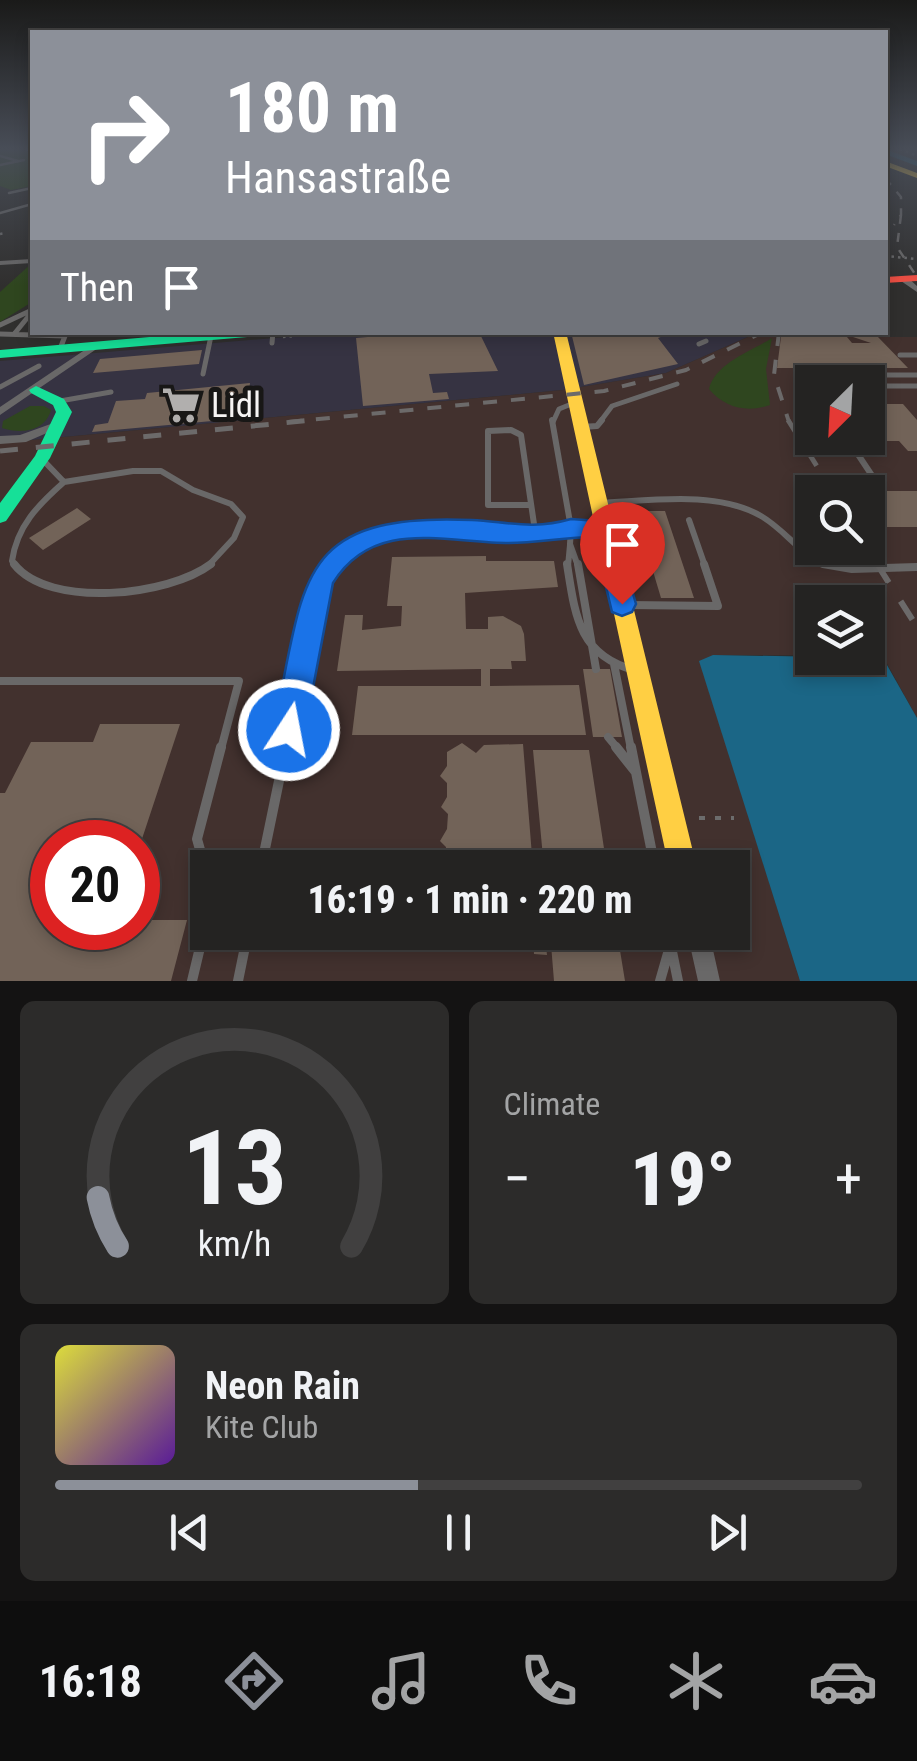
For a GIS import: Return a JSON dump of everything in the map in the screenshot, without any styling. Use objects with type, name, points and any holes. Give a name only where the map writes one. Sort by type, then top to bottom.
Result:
[{"type":"street","points":[[561,335],[679,850]]},
{"type":"street","points":[[0,354],[60,349],[102,339],[266,338]]},
{"type":"street","points":[[0,412],[36,390],[102,339]]},
{"type":"street","points":[[0,516],[42,458],[64,412],[59,402],[36,390]]},
{"type":"street","points":[[0,440],[22,440],[59,424]]},
{"type":"street","points":[[702,950],[709,981]]},
{"type":"lane","points":[[0,213],[30,205]]},
{"type":"lane","points":[[0,263],[30,261]]},
{"type":"lane","points":[[0,325],[30,312]]},
{"type":"lane","points":[[14,334],[30,314]]},
{"type":"lane","points":[[0,334],[30,335]]},
{"type":"lane","points":[[31,335],[66,337],[60,349]]},
{"type":"lane","points":[[203,374],[211,336]]},
{"type":"lane","points":[[900,355],[917,356]]},
{"type":"lane","points":[[0,387],[39,366]]},
{"type":"lane","points":[[885,375],[917,375]]},
{"type":"lane","points":[[581,427],[597,426],[612,406],[677,384]]},
{"type":"lane","points":[[885,386],[917,386]]},
{"type":"lane","points":[[59,402],[111,392]]},
{"type":"lane","points":[[575,402],[559,410],[552,420],[571,528],[566,555],[580,634],[614,664],[636,670]]},
{"type":"lane","points":[[531,505],[488,505],[488,431],[511,430],[521,435],[534,524]]},
{"type":"lane","points":[[42,458],[64,482]]},
{"type":"lane","points":[[162,471],[193,490],[230,504],[243,518],[238,538],[210,567],[187,580],[145,591],[68,592],[30,582],[12,561],[13,543],[30,512],[64,482],[114,473],[162,471]]},
{"type":"lane","points":[[598,504],[686,501],[750,510],[774,524],[818,563],[849,568],[917,567]]},
{"type":"lane","points":[[622,604],[718,606],[689,520]]},
{"type":"lane","points":[[265,850],[317,592],[324,572],[347,548],[371,535],[400,530],[534,524],[604,528]]},
{"type":"lane","points":[[476,529],[493,534],[550,534],[571,528]]},
{"type":"lane","points":[[592,647],[596,669]]},
{"type":"lane","points":[[614,664],[651,850]]},
{"type":"lane","points":[[0,681],[239,681],[197,838],[200,850]]},
{"type":"lane","points":[[608,737],[636,772]]},
{"type":"lane","points":[[192,981],[199,950]]},
{"type":"lane","points":[[238,981],[244,950]]},
{"type":"lane","points":[[660,981],[666,950]]},
{"type":"lane","points":[[672,950],[678,981]]},
{"type":"path","points":[[0,234],[6,232]]},
{"type":"path","points":[[888,256],[917,259]]},
{"type":"path","points":[[286,336],[298,335]]},
{"type":"path","points":[[699,818],[734,818]]},
{"type":"shaded area","points":[[309,335],[752,335],[666,373],[563,390],[0,443],[0,361]]},
{"type":"shaded area","points":[[752,335],[917,337],[917,718],[885,660],[885,585],[795,585],[795,655],[714,655],[700,662],[800,981],[0,981],[0,443],[563,390],[666,373]]},
{"type":"green space","points":[[30,265],[30,303],[0,322],[0,292]]},
{"type":"green space","points":[[772,338],[766,369],[770,405],[737,407],[722,401],[709,389],[726,365]]},
{"type":"green space","points":[[30,406],[51,410],[38,427],[24,431],[2,428],[3,421]]},
{"type":"water","points":[[713,655],[795,656],[795,675],[885,675],[885,662],[917,718],[917,981],[800,981],[699,661]]},
{"type":"building","points":[[480,335],[498,371],[429,374],[433,393],[447,392],[449,399],[363,406],[356,338]]},
{"type":"building","points":[[572,335],[666,335],[658,338],[678,364],[584,385]]},
{"type":"building","points":[[847,335],[884,335],[886,337],[878,337],[908,368],[777,368],[781,337],[847,337],[852,343],[871,343]]},
{"type":"building","points":[[202,350],[199,364],[93,373],[100,359]]},
{"type":"building","name":"Lidl","points":[[250,383],[245,418],[92,432],[95,425],[108,423],[116,401],[145,399],[147,393]]},
{"type":"building","points":[[885,404],[903,404],[917,420],[917,451],[908,451],[899,441],[887,441]]},
{"type":"building","points":[[885,491],[917,491],[917,527],[885,527]]},
{"type":"building","points":[[77,508],[91,519],[43,550],[29,538]]},
{"type":"building","points":[[635,511],[665,511],[694,598],[661,598]]},
{"type":"building","points":[[486,556],[486,561],[554,561],[558,587],[465,593],[466,629],[488,629],[488,617],[503,616],[521,626],[524,634],[526,661],[511,661],[512,669],[490,669],[490,686],[579,685],[586,735],[352,735],[358,686],[481,686],[481,669],[337,671],[345,615],[363,615],[362,630],[401,626],[402,606],[387,606],[392,557]]},
{"type":"building","points":[[583,669],[610,669],[622,737],[593,737]]},
{"type":"building","points":[[100,724],[180,724],[148,820],[30,820],[30,950],[160,950],[160,920],[187,920],[171,981],[0,981],[0,793],[5,793],[31,742],[93,742]]},
{"type":"building","points":[[462,743],[476,753],[484,745],[523,744],[532,850],[446,850],[440,841],[447,829],[448,814],[441,807],[447,797],[447,783],[440,776],[447,766],[447,752]]},
{"type":"building","points":[[533,750],[589,750],[604,850],[542,850]]},
{"type":"building","points":[[551,950],[620,950],[625,981],[554,981]]},
{"type":"railway","points":[[899,195],[901,215]]},
{"type":"railway","points":[[894,225],[901,215]]},
{"type":"railway","points":[[901,215],[897,247],[917,277]]},
{"type":"railway","points":[[288,422],[604,391],[686,370],[757,335]]},
{"type":"railway","points":[[779,335],[774,375],[789,421]]},
{"type":"railway","points":[[0,451],[313,420]]},
{"type":"railway","points":[[789,421],[822,475]]},
{"type":"railway","points":[[878,565],[917,627]]},
{"type":"traffic: fast","points":[[0,354],[224,335]]},
{"type":"traffic: fast","points":[[0,516],[42,458],[64,412],[59,402],[36,390]]},
{"type":"traffic: slow","points":[[560,335],[679,850]]},
{"type":"traffic: jam","points":[[888,280],[917,278]]},
{"type":"place","name":"Lidl","points":[[181,405]]},
{"type":"route","points":[[289,730],[320,581],[336,556],[371,535],[400,530],[476,529],[493,534],[550,534],[571,528],[604,528],[622,604]]}]
